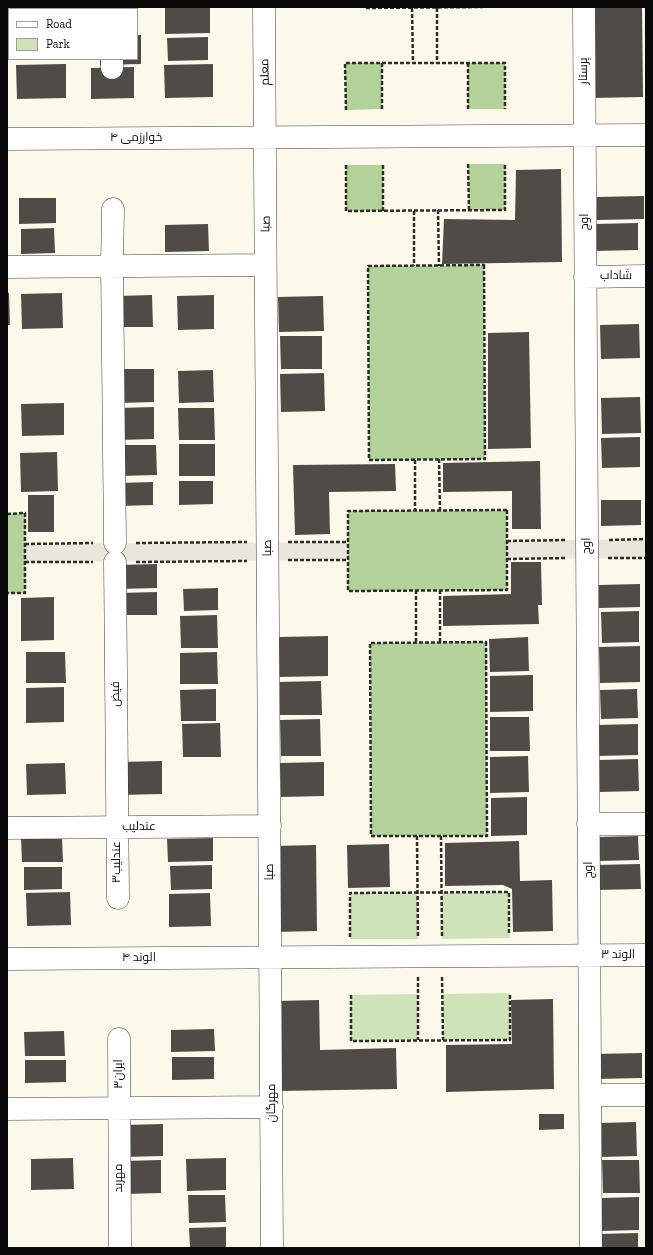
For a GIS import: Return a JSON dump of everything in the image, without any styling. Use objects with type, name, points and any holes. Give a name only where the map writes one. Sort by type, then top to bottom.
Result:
[{"type":"street","name":"معلم","points":[[264,7],[266,138]]},
{"type":"street","name":"پرستار","points":[[584,7],[584,136]]},
{"type":"street","name":"خوارزمی ۴","points":[[7,139],[646,135]]},
{"type":"street","name":"اوج","points":[[584,136],[591,1248]]},
{"type":"street","name":"صبا","points":[[266,138],[265,265],[271,958]]},
{"type":"street","name":"فیض","points":[[113,210],[112,266],[117,827]]},
{"type":"street","points":[[7,267],[265,265]]},
{"type":"street","name":"شاداب","points":[[585,277],[646,276]]},
{"type":"street","points":[[588,824],[646,824]]},
{"type":"street","name":"عندلیب","points":[[7,828],[270,826]]},
{"type":"street","name":"عندلیب۳","points":[[117,827],[118,898]]},
{"type":"street","name":"الوند ۳","points":[[271,958],[646,955]]},
{"type":"street","name":"الوند ۴","points":[[7,959],[271,958]]},
{"type":"street","name":"مهرگان","points":[[271,958],[272,1248]]},
{"type":"street","name":"ایران۳","points":[[119,1039],[119,1108]]},
{"type":"street","points":[[590,1095],[646,1095]]},
{"type":"street","points":[[7,1109],[272,1107]]},
{"type":"street","name":"مهربد","points":[[119,1108],[120,1248]]},
{"type":"path","points":[[367,7],[483,7]]},
{"type":"path","points":[[412,8],[413,63]]},
{"type":"path","points":[[437,8],[437,63]]},
{"type":"path","points":[[382,63],[382,109]]},
{"type":"path","points":[[346,110],[345,64],[382,63],[505,63],[505,109]]},
{"type":"path","points":[[468,63],[468,109]]},
{"type":"path","points":[[468,164],[469,210]]},
{"type":"path","points":[[346,165],[346,211],[383,211],[506,210],[505,164]]},
{"type":"path","points":[[383,165],[383,211]]},
{"type":"path","points":[[414,210],[414,266]]},
{"type":"path","points":[[438,210],[438,266]]},
{"type":"path","points":[[484,265],[485,459],[369,460],[368,266],[438,266],[484,265]]},
{"type":"path","points":[[439,459],[440,510]]},
{"type":"path","points":[[415,460],[415,510]]},
{"type":"path","points":[[440,510],[507,510],[507,590],[348,591],[348,511],[440,510]]},
{"type":"path","points":[[7,514],[25,513],[25,593],[7,593]]},
{"type":"path","points":[[25,544],[115,552],[268,551],[348,542]]},
{"type":"path","points":[[25,562],[115,552],[268,551],[348,560]]},
{"type":"path","points":[[416,590],[416,642]]},
{"type":"path","points":[[440,590],[440,642]]},
{"type":"path","points":[[440,642],[486,642],[487,836],[371,836],[370,643],[440,642]]},
{"type":"path","points":[[417,836],[418,939]]},
{"type":"path","points":[[442,836],[442,939]]},
{"type":"path","points":[[350,939],[350,893],[509,892],[510,938]]},
{"type":"path","points":[[350,995],[351,1041],[510,1040],[510,993]]},
{"type":"path","points":[[418,994],[418,1040]]},
{"type":"path","points":[[443,994],[443,1040]]},
{"type":"green space","points":[[345,63],[382,63],[382,109],[346,110]]},
{"type":"green space","points":[[468,63],[505,63],[505,109],[468,109]]},
{"type":"green space","points":[[468,164],[505,164],[505,210],[469,210]]},
{"type":"green space","points":[[346,165],[383,165],[383,211],[346,211]]},
{"type":"green space","points":[[484,265],[485,459],[369,460],[368,266]]},
{"type":"green space","points":[[507,510],[507,590],[348,591],[348,511]]},
{"type":"green space","points":[[25,513],[25,593],[7,593],[7,514]]},
{"type":"green space","points":[[486,642],[487,836],[371,836],[370,643]]},
{"type":"green space","points":[[509,892],[510,938],[442,939],[442,893]]},
{"type":"green space","points":[[350,893],[417,893],[418,939],[350,939]]},
{"type":"green space","points":[[510,993],[510,1040],[443,1040],[443,994]]},
{"type":"green space","points":[[418,994],[418,1040],[351,1041],[351,995]]},
{"type":"shaded area","points":[[646,539],[646,558],[507,559],[507,541]]},
{"type":"shaded area","points":[[348,542],[348,560],[25,562],[25,544]]},
{"type":"building","points":[[165,7],[210,7],[210,33],[165,34]]},
{"type":"building","points":[[589,7],[642,7],[643,97],[591,98]]},
{"type":"building","points":[[138,35],[141,35],[141,64],[100,65],[100,60],[138,60]]},
{"type":"building","points":[[208,37],[208,60],[168,61],[167,38]]},
{"type":"building","points":[[66,64],[66,98],[17,99],[16,65]]},
{"type":"building","points":[[213,64],[213,97],[165,98],[164,65]]},
{"type":"building","points":[[134,67],[134,98],[91,99],[91,68]]},
{"type":"building","points":[[561,169],[562,262],[442,264],[444,219],[515,220],[516,170]]},
{"type":"building","points":[[644,196],[644,219],[597,220],[597,197]]},
{"type":"building","points":[[19,198],[56,198],[56,223],[19,224]]},
{"type":"building","points":[[638,223],[638,250],[594,251],[594,224]]},
{"type":"building","points":[[208,224],[209,251],[165,252],[165,225]]},
{"type":"building","points":[[54,228],[55,253],[21,254],[21,229]]},
{"type":"building","points":[[7,293],[9,293],[10,325],[7,325]]},
{"type":"building","points":[[62,293],[63,328],[22,329],[21,294]]},
{"type":"building","points":[[152,295],[153,327],[118,327],[117,296]]},
{"type":"building","points":[[214,295],[214,329],[178,330],[177,296]]},
{"type":"building","points":[[323,296],[324,331],[279,332],[278,297]]},
{"type":"building","points":[[639,324],[640,358],[601,359],[600,325]]},
{"type":"building","points":[[529,332],[531,448],[488,449],[488,333]]},
{"type":"building","points":[[280,336],[322,336],[322,369],[281,369]]},
{"type":"building","points":[[117,369],[154,369],[154,402],[118,403]]},
{"type":"building","points":[[213,370],[214,402],[179,403],[178,371]]},
{"type":"building","points":[[324,373],[325,411],[281,412],[280,374]]},
{"type":"building","points":[[640,397],[641,433],[602,434],[601,398]]},
{"type":"building","points":[[64,403],[64,435],[22,436],[21,404]]},
{"type":"building","points":[[154,407],[154,439],[118,440],[118,408]]},
{"type":"building","points":[[178,408],[214,408],[215,440],[179,440]]},
{"type":"building","points":[[640,437],[640,467],[602,468],[601,438]]},
{"type":"building","points":[[179,444],[215,444],[215,476],[179,476]]},
{"type":"building","points":[[118,445],[156,445],[157,475],[119,476]]},
{"type":"building","points":[[57,452],[58,491],[21,492],[20,453]]},
{"type":"building","points":[[540,461],[541,529],[512,529],[512,491],[443,492],[443,463]]},
{"type":"building","points":[[395,464],[396,491],[329,492],[330,534],[295,535],[293,465]]},
{"type":"building","points":[[179,481],[213,481],[213,504],[179,505]]},
{"type":"building","points":[[153,482],[153,505],[118,506],[118,483]]},
{"type":"building","points":[[28,495],[54,495],[54,532],[28,532]]},
{"type":"building","points":[[601,500],[641,500],[641,525],[601,526]]},
{"type":"building","points":[[511,562],[541,562],[542,605],[538,605],[539,624],[443,626],[443,596],[511,594]]},
{"type":"building","points":[[157,564],[157,588],[119,589],[119,565]]},
{"type":"building","points":[[640,584],[640,607],[599,608],[599,585]]},
{"type":"building","points":[[218,588],[218,610],[184,611],[183,589]]},
{"type":"building","points":[[157,592],[157,615],[120,615],[120,593]]},
{"type":"building","points":[[54,597],[54,640],[21,641],[21,598]]},
{"type":"building","points":[[639,611],[639,642],[602,643],[601,612]]},
{"type":"building","points":[[217,615],[218,648],[181,648],[180,616]]},
{"type":"building","points":[[328,636],[328,676],[279,677],[278,637]]},
{"type":"building","points":[[528,637],[529,671],[490,672],[489,639]]},
{"type":"building","points":[[640,646],[640,682],[600,683],[599,647]]},
{"type":"building","points":[[26,652],[65,652],[66,683],[26,683]]},
{"type":"building","points":[[217,652],[218,684],[180,684],[180,653]]},
{"type":"building","points":[[533,675],[533,711],[490,712],[490,676]]},
{"type":"building","points":[[321,681],[322,715],[278,715],[277,682]]},
{"type":"building","points":[[64,687],[64,722],[26,723],[26,688]]},
{"type":"building","points":[[216,689],[216,721],[181,721],[180,690]]},
{"type":"building","points":[[637,689],[638,718],[601,719],[600,690]]},
{"type":"building","points":[[490,717],[529,717],[530,751],[490,751]]},
{"type":"building","points":[[320,719],[321,756],[281,756],[280,720]]},
{"type":"building","points":[[220,723],[221,757],[183,757],[182,724]]},
{"type":"building","points":[[638,724],[638,755],[598,756],[597,725]]},
{"type":"building","points":[[528,756],[529,792],[490,793],[490,757]]},
{"type":"building","points":[[638,759],[639,791],[599,792],[599,760]]},
{"type":"building","points":[[162,761],[162,794],[119,795],[119,762]]},
{"type":"building","points":[[324,762],[324,796],[281,797],[280,763]]},
{"type":"building","points":[[65,763],[66,794],[27,795],[26,764]]},
{"type":"building","points":[[527,797],[527,835],[491,836],[491,798]]},
{"type":"building","points":[[638,836],[639,860],[599,861],[598,837]]},
{"type":"building","points":[[62,837],[63,862],[22,862],[21,838]]},
{"type":"building","points":[[213,838],[213,861],[168,862],[167,839]]},
{"type":"building","points":[[519,841],[520,881],[552,880],[553,931],[513,932],[512,889],[503,885],[445,886],[445,843]]},
{"type":"building","points":[[389,844],[390,887],[348,888],[347,845]]},
{"type":"building","points":[[316,845],[317,931],[273,932],[272,846]]},
{"type":"building","points":[[640,864],[641,889],[596,890],[595,865]]},
{"type":"building","points":[[212,865],[212,889],[171,890],[170,866]]},
{"type":"building","points":[[24,867],[62,867],[62,889],[24,890]]},
{"type":"building","points":[[70,892],[71,925],[27,926],[26,893]]},
{"type":"building","points":[[210,893],[211,926],[169,927],[169,894]]},
{"type":"building","points":[[553,999],[554,1089],[446,1092],[446,1045],[512,1044],[511,1000]]},
{"type":"building","points":[[319,1000],[320,1050],[396,1048],[397,1089],[279,1091],[277,1001]]},
{"type":"building","points":[[214,1029],[215,1051],[171,1052],[171,1030]]},
{"type":"building","points":[[64,1031],[65,1056],[25,1056],[24,1032]]},
{"type":"building","points":[[642,1053],[642,1078],[596,1079],[595,1054]]},
{"type":"building","points":[[172,1057],[214,1057],[214,1079],[172,1080]]},
{"type":"building","points":[[25,1060],[66,1060],[66,1082],[25,1083]]},
{"type":"building","points":[[539,1114],[564,1114],[564,1129],[539,1130]]},
{"type":"building","points":[[636,1122],[637,1156],[601,1157],[600,1123]]},
{"type":"building","points":[[163,1124],[163,1156],[123,1157],[123,1125]]},
{"type":"building","points":[[73,1158],[74,1189],[31,1190],[31,1159]]},
{"type":"building","points":[[226,1158],[226,1190],[187,1191],[186,1159]]},
{"type":"building","points":[[161,1160],[161,1193],[124,1194],[123,1161]]},
{"type":"building","points":[[602,1160],[639,1160],[640,1193],[603,1193]]},
{"type":"building","points":[[188,1195],[225,1195],[226,1222],[189,1223]]},
{"type":"building","points":[[639,1197],[639,1230],[601,1231],[601,1198]]},
{"type":"building","points":[[226,1227],[226,1248],[190,1248],[189,1228]]},
{"type":"building","points":[[638,1233],[638,1248],[599,1248],[599,1234]]}]
